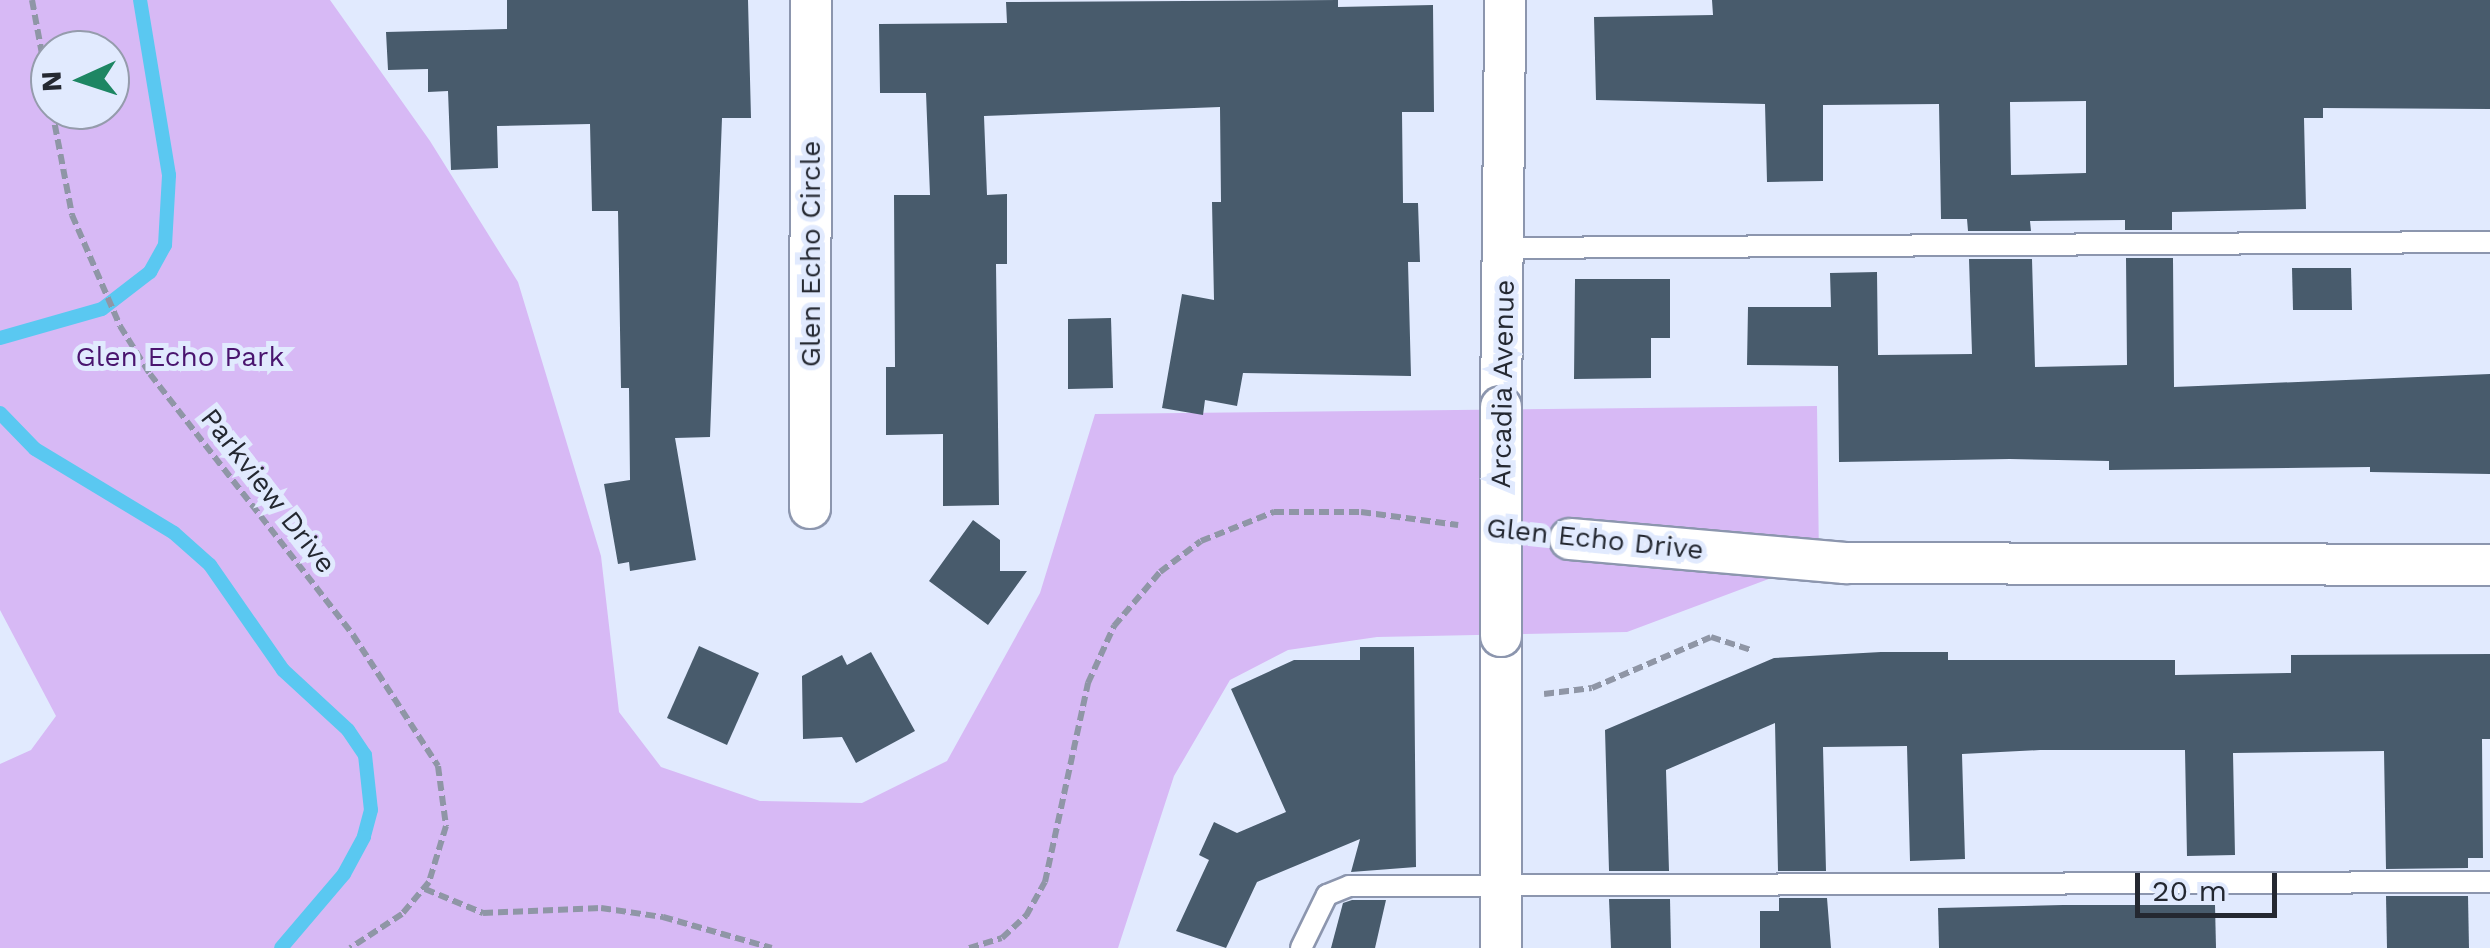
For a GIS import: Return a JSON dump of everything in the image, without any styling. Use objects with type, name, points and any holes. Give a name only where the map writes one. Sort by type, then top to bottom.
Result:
[{"type":"street","name":"Glen Echo Circle","points":[[810,508],[811,0]]},
{"type":"street","name":"Arcadia Avenue","points":[[1500,948],[1505,0]]},
{"type":"street","name":"Glen Echo Drive","points":[[1570,538],[1845,563],[2490,565]]},
{"type":"lane","points":[[1504,248],[2490,242]]},
{"type":"lane","points":[[1301,948],[1318,906],[1338,888],[1501,882],[2490,882]]},
{"type":"path","points":[[32,0],[38,30]]},
{"type":"path","name":"Parkview Drive","points":[[57,130],[88,263],[120,326],[160,388],[420,728],[446,795],[446,826],[425,889]]},
{"type":"path","name":"Glen Echo Drive","points":[[969,948],[1002,938],[1026,916],[1045,882],[1088,683],[1114,626],[1160,572],[1200,541],[1274,512],[1361,512],[1476,527]]},
{"type":"path","points":[[1532,694],[1592,688],[1710,637],[1751,650]]},
{"type":"path","points":[[350,948],[402,914],[425,889],[483,912],[601,908],[662,917],[772,948]]},
{"type":"green space","name":"Glen Echo Park","points":[[0,0],[330,0],[430,141],[518,282],[601,556],[619,712],[661,767],[760,801],[862,803],[947,761],[1040,593],[1095,414],[1817,406],[1819,560],[1627,632],[1377,637],[1288,650],[1230,680],[1174,776],[1118,948],[0,948],[0,764],[31,750],[56,716],[0,610]]},
{"type":"building","points":[[507,0],[748,0],[751,118],[722,118],[710,437],[675,438],[696,560],[630,571],[629,562],[618,564],[604,484],[630,480],[629,388],[621,388],[618,211],[592,211],[590,124],[497,126],[498,168],[451,170],[448,91],[428,92],[428,69],[388,70],[386,32],[507,29]]},
{"type":"building","points":[[1338,0],[1338,7],[1433,5],[1434,112],[1402,112],[1403,203],[1418,203],[1420,262],[1408,262],[1411,376],[1243,373],[1237,406],[1205,400],[1203,415],[1162,408],[1182,294],[1214,300],[1212,202],[1221,202],[1220,107],[984,116],[987,195],[1007,194],[1007,264],[996,264],[999,505],[943,506],[943,434],[886,435],[886,367],[895,367],[894,195],[930,195],[926,93],[880,93],[879,24],[1007,23],[1006,2]]},
{"type":"building","points":[[1712,0],[2490,0],[2490,109],[2323,108],[2323,118],[2304,118],[2306,209],[2172,212],[2172,230],[2125,230],[2125,220],[2030,221],[2031,231],[1968,231],[1967,219],[1941,219],[1939,104],[1823,105],[1823,181],[1767,182],[1765,104],[1596,100],[1594,17],[1713,15]],"holes":[[[2086,101],[2086,173],[2011,175],[2010,102]]]},
{"type":"building","points":[[2126,258],[2173,258],[2174,387],[2490,374],[2490,474],[2370,472],[2370,467],[2109,470],[2109,461],[2010,459],[1839,462],[1838,366],[1747,365],[1748,307],[1831,307],[1830,273],[1877,272],[1878,355],[1972,354],[1969,259],[2032,259],[2035,367],[2127,365]]},
{"type":"building","points":[[2292,268],[2351,268],[2352,310],[2293,310]]},
{"type":"building","points":[[1575,279],[1670,279],[1670,338],[1651,338],[1651,378],[1574,379]]},
{"type":"building","points":[[1111,318],[1113,388],[1068,389],[1068,319]]},
{"type":"building","points":[[973,520],[1000,540],[1000,571],[1027,571],[988,625],[929,581]]},
{"type":"building","points":[[699,646],[759,673],[727,745],[667,718]]},
{"type":"building","points":[[1360,647],[1414,647],[1416,867],[1351,872],[1360,839],[1257,882],[1226,948],[1176,931],[1209,860],[1199,855],[1214,822],[1237,833],[1286,812],[1231,689],[1294,660],[1360,660]]},
{"type":"building","points":[[871,652],[915,731],[856,763],[842,737],[803,739],[802,676],[842,655],[847,665]]},
{"type":"building","points":[[1948,652],[1948,660],[2175,660],[2175,675],[2291,673],[2291,655],[2490,654],[2490,739],[2482,739],[2483,858],[2468,858],[2468,868],[2386,869],[2384,751],[2233,753],[2235,855],[2187,856],[2185,750],[2040,750],[1962,754],[1965,859],[1910,861],[1907,746],[1823,747],[1826,871],[1778,871],[1775,723],[1666,770],[1669,871],[1609,871],[1605,730],[1774,658]]},
{"type":"building","points":[[2386,896],[2468,896],[2469,948],[2387,948]]},
{"type":"building","points":[[1779,898],[1827,898],[1831,948],[1760,948],[1760,911],[1779,911]]},
{"type":"building","points":[[1609,899],[1670,899],[1671,948],[1611,948]]},
{"type":"building","points":[[1386,900],[1375,948],[1331,948],[1343,903]]},
{"type":"building","points":[[2215,905],[2216,948],[1939,948],[1938,908]]},
{"type":"waterway","points":[[0,338],[102,309],[150,272],[165,245],[169,175],[140,0]]},
{"type":"waterway","points":[[0,413],[35,449],[174,533],[210,565],[283,670],[348,730],[365,755],[371,810],[364,837],[344,874],[281,948]]}]
